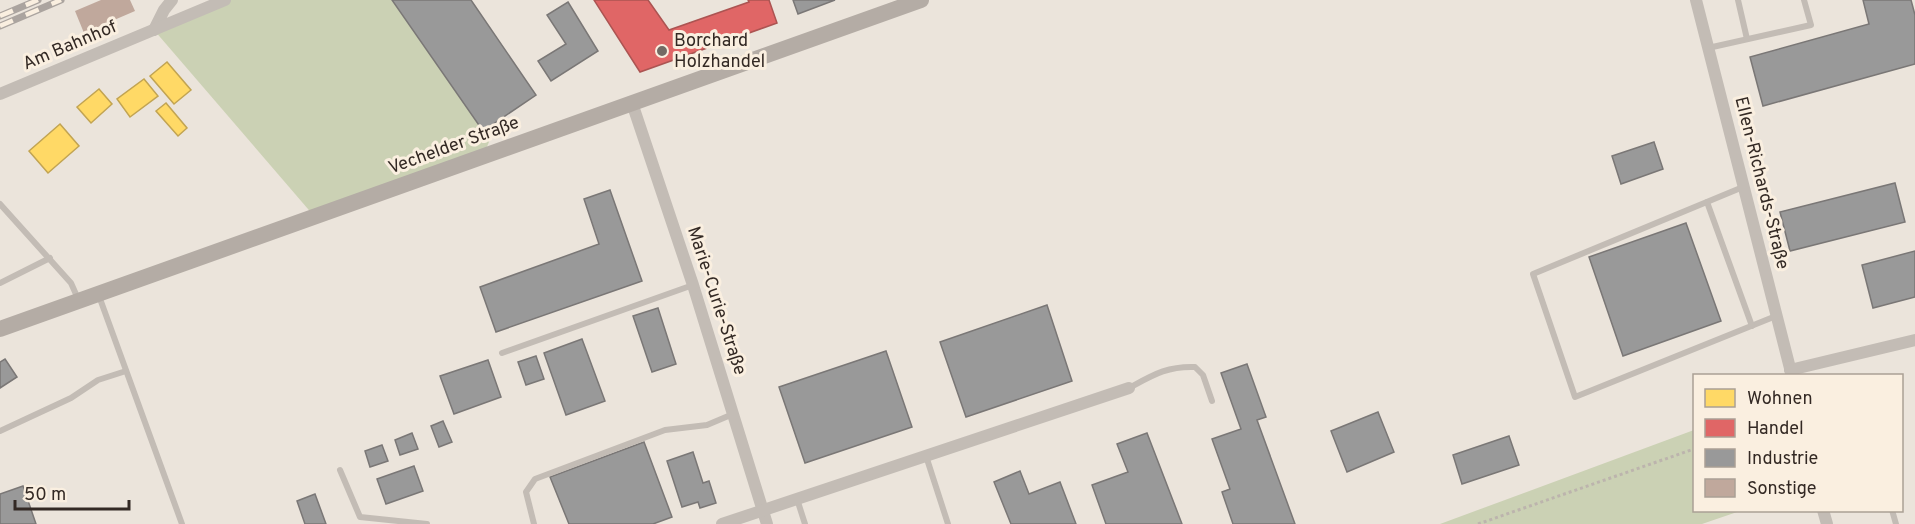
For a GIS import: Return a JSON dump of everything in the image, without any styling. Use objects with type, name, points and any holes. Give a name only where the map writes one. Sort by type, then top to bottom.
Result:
[{"type":"main road","name":"Vechelder Straße","points":[[0,329],[921,0]]},
{"type":"street","points":[[154,30],[172,0]]},
{"type":"street","name":"Am Bahnhof","points":[[0,94],[225,0]]},
{"type":"street","name":"Ellen-Richards-Straße","points":[[1696,0],[1791,373]]},
{"type":"street","name":"Marie-Curie-Straße","points":[[632,103],[693,285],[767,524]]},
{"type":"street","points":[[1791,373],[1915,340]]},
{"type":"street","points":[[722,524],[1130,388]]},
{"type":"lane","points":[[1738,0],[1748,39]]},
{"type":"lane","points":[[1708,48],[1811,25],[1804,0]]},
{"type":"lane","points":[[1744,186],[1533,274],[1575,397],[1776,316]]},
{"type":"lane","points":[[1707,202],[1752,326]]},
{"type":"lane","points":[[0,204],[71,283],[79,301]]},
{"type":"lane","points":[[0,284],[50,258]]},
{"type":"lane","points":[[502,353],[693,285]]},
{"type":"lane","points":[[98,294],[182,524]]},
{"type":"lane","points":[[1130,388],[1156,373],[1174,367],[1195,367],[1203,375],[1212,401]]},
{"type":"lane","points":[[0,431],[71,398],[98,380],[126,371]]},
{"type":"lane","points":[[534,524],[526,492],[535,479],[665,430],[707,425],[733,414]]},
{"type":"lane","points":[[926,456],[948,524]]},
{"type":"lane","points":[[340,470],[360,517],[427,524]]},
{"type":"lane","points":[[797,498],[805,524]]},
{"type":"path","points":[[1478,524],[1693,450]]},
{"type":"green space","points":[[225,0],[392,0],[483,131],[489,142],[483,156],[314,216],[154,30]]},
{"type":"green space","points":[[1693,430],[1693,512],[1737,512],[1702,524],[1440,524]]},
{"type":"building: Wohnen","points":[[167,62],[191,90],[174,104],[150,76]]},
{"type":"building: Wohnen","points":[[144,79],[158,96],[130,117],[117,99]]},
{"type":"building: Wohnen","points":[[99,89],[112,104],[91,123],[77,107]]},
{"type":"building: Wohnen","points":[[166,103],[187,128],[178,136],[156,111]]},
{"type":"building: Wohnen","points":[[60,124],[79,146],[48,173],[29,151]]},
{"type":"building: Handel","name":"Borchard Holzhandel","points":[[594,0],[648,0],[669,30],[749,2],[748,0],[769,0],[777,23],[640,72]]},
{"type":"building: Industrie","points":[[392,0],[471,0],[536,95],[483,131]]},
{"type":"building: Industrie","points":[[793,0],[835,0],[798,14]]},
{"type":"building: Industrie","points":[[1863,0],[1911,0],[1915,15],[1915,64],[1763,106],[1750,57],[1869,24]]},
{"type":"building: Industrie","points":[[568,2],[598,51],[551,81],[538,61],[566,44],[547,15]]},
{"type":"building: Industrie","points":[[1654,142],[1663,169],[1621,184],[1612,156]]},
{"type":"building: Industrie","points":[[1895,183],[1905,222],[1790,251],[1780,212]]},
{"type":"building: Industrie","points":[[610,190],[642,281],[496,332],[480,287],[599,244],[584,199]]},
{"type":"building: Industrie","points":[[1686,223],[1721,321],[1623,356],[1589,257]]},
{"type":"building: Industrie","points":[[1915,251],[1915,297],[1873,308],[1862,265]]},
{"type":"building: Industrie","points":[[1047,305],[1072,381],[966,417],[940,342]]},
{"type":"building: Industrie","points":[[658,308],[676,364],[652,372],[633,316]]},
{"type":"building: Industrie","points":[[582,339],[605,401],[566,415],[544,353]]},
{"type":"building: Industrie","points":[[886,351],[912,427],[805,463],[779,387]]},
{"type":"building: Industrie","points":[[536,356],[544,379],[526,385],[518,362]]},
{"type":"building: Industrie","points":[[5,359],[17,377],[0,388],[0,362]]},
{"type":"building: Industrie","points":[[488,360],[501,397],[454,414],[440,376]]},
{"type":"building: Industrie","points":[[1247,364],[1266,417],[1257,420],[1295,524],[1233,524],[1222,492],[1230,489],[1212,439],[1241,429],[1221,373]]},
{"type":"building: Industrie","points":[[1378,412],[1394,452],[1347,472],[1331,431]]},
{"type":"building: Industrie","points":[[443,421],[452,442],[439,447],[431,426]]},
{"type":"building: Industrie","points":[[412,433],[418,449],[400,455],[395,440]]},
{"type":"building: Industrie","points":[[1147,433],[1182,524],[1106,524],[1092,485],[1128,472],[1117,444]]},
{"type":"building: Industrie","points":[[1509,436],[1519,465],[1462,484],[1453,455]]},
{"type":"building: Industrie","points":[[644,442],[672,517],[653,524],[569,524],[550,477]]},
{"type":"building: Industrie","points":[[382,445],[388,461],[370,467],[365,451]]},
{"type":"building: Industrie","points":[[693,452],[703,483],[709,481],[716,503],[700,508],[698,502],[682,507],[667,461]]},
{"type":"building: Industrie","points":[[414,466],[423,491],[386,504],[377,479]]},
{"type":"building: Industrie","points":[[1020,471],[1029,494],[1060,482],[1076,524],[1011,524],[994,482]]},
{"type":"building: Industrie","points":[[23,486],[36,524],[0,524],[0,494]]},
{"type":"building: Industrie","points":[[315,494],[326,524],[305,524],[297,501]]},
{"type":"building: Sonstige","points":[[101,0],[130,0],[135,11],[84,33],[75,11]]},
{"type":"railway","points":[[0,16],[38,0]]},
{"type":"railway","points":[[0,26],[61,0]]},
{"type":"place","name":"Borchard Holzhandel","points":[[662,51]]}]
